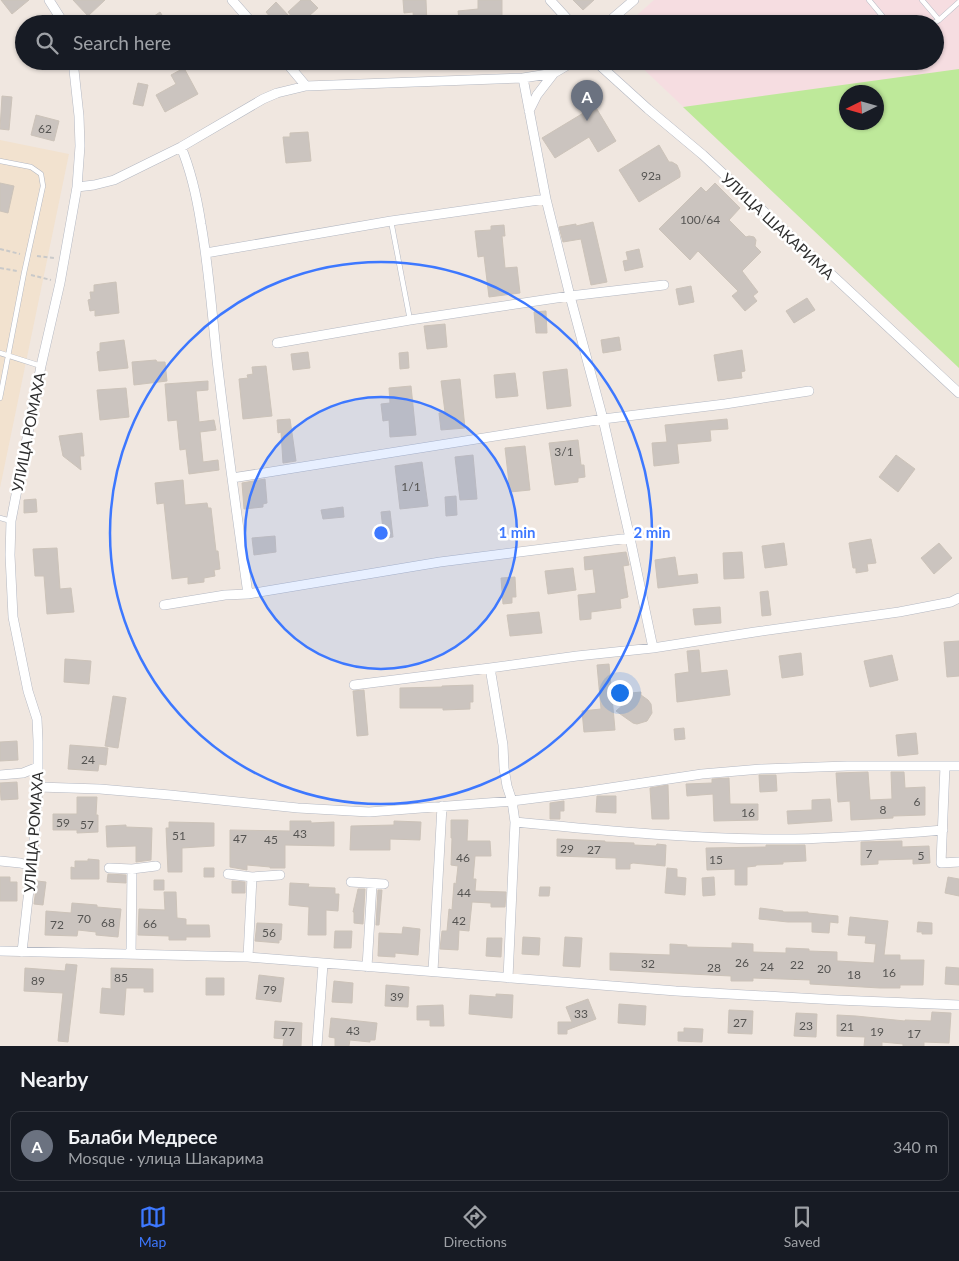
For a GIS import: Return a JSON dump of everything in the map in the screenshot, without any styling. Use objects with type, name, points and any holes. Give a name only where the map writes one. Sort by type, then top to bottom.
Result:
[{"type":"street","points":[[49,0],[58,15]]},
{"type":"street","points":[[232,0],[245,15]]},
{"type":"street","points":[[550,0],[564,15]]},
{"type":"street","points":[[616,15],[634,0]]},
{"type":"street","name":"УЛИЦА РОМАХА","points":[[22,952],[32,866],[38,787],[38,741],[37,719],[28,691],[13,617],[10,565],[11,521],[41,366],[60,283],[77,187],[80,146],[77,89],[74,70]]},
{"type":"street","points":[[293,70],[306,86]]},
{"type":"street","points":[[77,187],[114,180],[181,147],[263,99],[277,93],[306,86],[523,78],[554,73],[559,70]]},
{"type":"street","name":"УЛИЦА ШАКАРИМА","points":[[604,70],[702,155],[959,394]]},
{"type":"street","points":[[529,111],[537,95],[554,73]]},
{"type":"street","points":[[523,78],[546,200],[603,420],[653,648]]},
{"type":"street","points":[[181,147],[197,197],[206,253],[217,360],[248,594]]},
{"type":"street","points":[[206,253],[391,221],[546,200]]},
{"type":"street","points":[[277,343],[410,320],[570,296],[664,286]]},
{"type":"street","points":[[232,478],[603,420],[809,391]]},
{"type":"street","points":[[164,605],[225,595],[248,594],[440,562],[630,538]]},
{"type":"street","points":[[354,685],[653,648],[899,612],[951,602],[959,598]]},
{"type":"street","points":[[490,668],[503,745],[507,786],[512,800],[515,822],[508,978]]},
{"type":"street","points":[[0,775],[23,773],[38,766]]},
{"type":"street","points":[[38,787],[100,789],[332,811],[369,812],[512,800],[583,792],[702,774],[761,769],[848,766],[959,766]]},
{"type":"street","points":[[945,766],[941,863],[959,862]]},
{"type":"street","points":[[433,971],[442,806]]},
{"type":"street","points":[[515,822],[608,831],[708,837],[795,839],[943,830]]},
{"type":"street","points":[[0,861],[32,866]]},
{"type":"street","points":[[109,868],[132,869],[156,866]]},
{"type":"street","points":[[131,954],[132,869]]},
{"type":"street","points":[[228,874],[252,877],[280,875]]},
{"type":"street","points":[[248,957],[252,877]]},
{"type":"street","points":[[351,882],[384,884]]},
{"type":"street","points":[[367,967],[372,884]]},
{"type":"street","points":[[0,951],[248,957],[685,991],[959,1005]]},
{"type":"street","points":[[317,1046],[323,964]]},
{"type":"lane","points":[[869,0],[882,15]]},
{"type":"lane","points":[[922,0],[935,15]]},
{"type":"lane","points":[[944,16],[959,2]]},
{"type":"lane","points":[[0,161],[35,169],[41,174],[44,186],[24,273],[0,398]]},
{"type":"lane","points":[[391,221],[410,320]]},
{"type":"lane","points":[[0,354],[41,366]]},
{"type":"lane","points":[[0,518],[11,521]]},
{"type":"shaded area","points":[[654,0],[959,0],[959,368],[644,70],[944,70],[944,15],[637,15]]},
{"type":"shaded area","points":[[0,140],[69,154],[0,488]]},
{"type":"green space","points":[[959,69],[959,368],[683,107],[839,86],[839,130],[884,130],[884,85],[843,85]]},
{"type":"building","points":[[1,0],[29,0],[12,14]]},
{"type":"building","points":[[73,0],[105,0],[89,15]]},
{"type":"building","points":[[301,0],[310,0],[318,8],[310,15],[290,15],[288,12]]},
{"type":"building","points":[[403,0],[426,0],[427,15],[413,15],[413,12],[404,13]]},
{"type":"building","points":[[478,0],[502,0],[502,15],[458,15],[458,11],[478,9]]},
{"type":"building","points":[[573,0],[594,0],[583,10]]},
{"type":"building","points":[[276,2],[288,15],[268,15],[266,12]]},
{"type":"building","points":[[180,70],[185,70],[198,94],[165,112],[156,95],[176,84],[171,75]]},
{"type":"building","points":[[138,83],[148,85],[143,106],[133,104]]},
{"type":"building","points":[[2,96],[12,97],[9,130],[0,129]]},
{"type":"building","points":[[595,106],[616,141],[598,152],[589,137],[555,158],[542,138]]},
{"type":"building","points":[[36,115],[59,121],[54,141],[31,135]]},
{"type":"building","points":[[308,132],[311,161],[286,163],[283,137],[290,137],[290,133]]},
{"type":"building","points":[[659,145],[669,162],[677,165],[680,177],[639,202],[619,170]]},
{"type":"building","points":[[0,183],[14,186],[8,213],[0,211]]},
{"type":"building","points":[[715,183],[740,208],[729,220],[746,237],[754,237],[756,240],[755,246],[761,252],[742,271],[758,292],[753,296],[757,301],[745,311],[732,296],[738,291],[698,251],[690,260],[659,229],[701,187],[706,192]]},
{"type":"building","points":[[593,222],[607,282],[591,285],[581,239],[563,242],[559,227]]},
{"type":"building","points":[[504,225],[505,236],[502,236],[505,268],[517,267],[520,293],[489,297],[484,256],[478,257],[475,231],[491,230],[491,226]]},
{"type":"building","points":[[639,249],[643,267],[625,271],[623,261],[628,260],[626,252]]},
{"type":"building","points":[[116,282],[119,313],[95,316],[95,310],[90,311],[88,300],[91,299],[90,292],[94,292],[94,285]]},
{"type":"building","points":[[691,286],[694,302],[679,305],[676,289]]},
{"type":"building","points":[[807,298],[815,310],[794,323],[786,311]]},
{"type":"building","points":[[546,311],[547,333],[536,333],[534,312]]},
{"type":"building","points":[[445,324],[447,347],[427,349],[424,326]]},
{"type":"building","points":[[619,337],[621,350],[603,353],[601,340]]},
{"type":"building","points":[[124,340],[128,368],[99,371],[97,352],[100,351],[100,343]]},
{"type":"building","points":[[742,350],[745,371],[741,372],[742,378],[718,381],[714,355]]},
{"type":"building","points":[[308,352],[310,368],[293,370],[291,354]]},
{"type":"building","points":[[408,352],[409,368],[400,369],[399,353]]},
{"type":"building","points":[[156,360],[157,362],[165,362],[167,381],[134,385],[132,362]]},
{"type":"building","points":[[266,366],[272,416],[243,419],[239,379],[248,378],[247,375],[253,374],[252,367]]},
{"type":"building","points":[[567,369],[571,406],[547,409],[543,372]]},
{"type":"building","points":[[515,373],[518,396],[496,398],[494,375]]},
{"type":"building","points":[[460,379],[465,428],[441,430],[439,413],[445,412],[441,381]]},
{"type":"building","points":[[208,381],[208,390],[196,391],[199,422],[214,420],[216,430],[200,432],[203,462],[218,460],[219,470],[189,474],[186,449],[180,450],[177,420],[168,421],[165,384]]},
{"type":"building","points":[[411,386],[416,435],[390,437],[389,420],[383,421],[381,404],[390,403],[389,388]]},
{"type":"building","points":[[126,388],[129,417],[100,420],[97,390]]},
{"type":"building","points":[[290,419],[296,461],[283,463],[281,432],[278,433],[277,420]]},
{"type":"building","points":[[727,419],[728,429],[710,430],[711,441],[677,444],[679,463],[654,466],[652,443],[667,442],[665,425]]},
{"type":"building","points":[[82,433],[84,456],[80,456],[81,470],[63,456],[59,436]]},
{"type":"building","points":[[578,440],[581,465],[584,465],[585,477],[578,478],[578,482],[555,485],[549,443]]},
{"type":"building","points":[[525,446],[530,490],[510,492],[505,448]]},
{"type":"building","points":[[473,455],[477,499],[460,500],[455,457]]},
{"type":"building","points":[[896,455],[915,469],[898,492],[879,477]]},
{"type":"building","points":[[422,462],[428,506],[400,509],[395,466]]},
{"type":"building","points":[[265,479],[267,503],[263,504],[263,507],[244,509],[242,483]]},
{"type":"building","points":[[183,480],[185,505],[207,503],[208,508],[211,508],[220,569],[214,570],[215,576],[204,578],[204,582],[188,584],[188,577],[172,579],[164,503],[157,504],[155,483]]},
{"type":"building","points":[[456,496],[457,515],[446,516],[445,497]]},
{"type":"building","points":[[36,499],[37,512],[24,513],[24,500]]},
{"type":"building","points":[[343,507],[344,517],[323,519],[321,510]]},
{"type":"building","points":[[390,511],[393,537],[384,538],[381,512]]},
{"type":"building","points":[[275,536],[276,552],[254,555],[252,538]]},
{"type":"building","points":[[871,539],[876,563],[867,564],[868,571],[856,573],[856,568],[853,568],[849,543]]},
{"type":"building","points":[[784,543],[787,565],[765,568],[762,546]]},
{"type":"building","points":[[939,543],[952,558],[934,574],[921,558]]},
{"type":"building","points":[[57,548],[60,589],[71,588],[74,612],[47,614],[44,576],[35,576],[33,549]]},
{"type":"building","points":[[626,552],[629,565],[623,566],[628,597],[620,599],[621,608],[591,612],[591,619],[580,620],[578,595],[596,593],[593,569],[585,570],[584,557]]},
{"type":"building","points":[[742,552],[744,578],[724,579],[723,553]]},
{"type":"building","points":[[675,557],[678,576],[697,574],[698,583],[658,588],[655,560]]},
{"type":"building","points":[[573,568],[576,590],[548,594],[545,571]]},
{"type":"building","points":[[515,577],[516,597],[512,597],[512,603],[503,604],[501,578]]},
{"type":"building","points":[[768,591],[771,615],[762,616],[760,592]]},
{"type":"building","points":[[720,607],[721,623],[695,625],[693,609]]},
{"type":"building","points":[[539,612],[542,633],[510,636],[507,615]]},
{"type":"building","points":[[959,641],[959,676],[947,677],[944,642]]},
{"type":"building","points":[[699,650],[701,673],[727,670],[730,695],[677,702],[675,674],[689,672],[687,651]]},
{"type":"building","points":[[801,653],[803,675],[782,678],[779,656]]},
{"type":"building","points":[[892,655],[898,680],[870,687],[864,661]]},
{"type":"building","points":[[65,659],[91,661],[89,684],[64,682]]},
{"type":"building","points":[[609,664],[615,730],[584,732],[582,711],[601,709],[597,665]]},
{"type":"building","points":[[473,685],[473,702],[470,702],[470,709],[400,708],[400,688]]},
{"type":"building","points":[[364,690],[368,735],[357,736],[353,691]]},
{"type":"building","points":[[641,692],[641,695],[651,704],[652,713],[647,721],[637,724],[616,711],[631,698],[631,693]]},
{"type":"building","points":[[113,696],[126,698],[118,748],[105,746]]},
{"type":"building","points":[[684,728],[685,739],[675,740],[674,729]]},
{"type":"building","points":[[916,733],[918,754],[898,756],[896,735]]},
{"type":"building","points":[[17,741],[18,760],[0,761],[0,742]]},
{"type":"building","points":[[70,745],[108,748],[106,765],[99,764],[98,771],[68,769]]},
{"type":"building","points":[[868,772],[870,800],[892,799],[891,772],[904,772],[905,788],[925,787],[925,815],[851,820],[850,801],[838,802],[836,773]]},
{"type":"building","points":[[759,775],[776,775],[777,791],[760,792]]},
{"type":"building","points":[[729,778],[730,804],[758,804],[758,820],[714,821],[713,794],[687,796],[686,784],[712,783],[712,779]]},
{"type":"building","points":[[17,782],[18,799],[1,800],[0,783]]},
{"type":"building","points":[[668,785],[669,819],[652,819],[650,788]]},
{"type":"building","points":[[597,796],[616,796],[616,813],[596,812]]},
{"type":"building","points":[[77,797],[97,797],[96,815],[98,815],[98,832],[77,833],[77,830],[53,830],[53,814],[77,814]]},
{"type":"building","points":[[830,799],[832,821],[788,824],[787,811],[812,810],[812,800]]},
{"type":"building","points":[[564,801],[564,811],[560,811],[560,819],[550,819],[550,803]]},
{"type":"building","points":[[451,820],[468,820],[467,841],[490,841],[491,856],[475,856],[473,879],[476,879],[475,891],[506,892],[505,907],[491,907],[491,903],[472,902],[469,931],[459,930],[458,950],[440,949],[442,931],[447,931],[449,909],[452,910],[454,883],[456,884],[458,866],[451,865]]},
{"type":"building","points":[[290,821],[311,821],[311,823],[334,822],[334,846],[285,845],[285,868],[247,865],[247,870],[230,867],[230,830],[290,831]]},
{"type":"building","points":[[394,821],[421,822],[420,840],[390,839],[390,850],[350,850],[351,826],[394,825]]},
{"type":"building","points":[[169,822],[214,823],[214,846],[182,848],[182,872],[168,872],[166,828],[169,828]]},
{"type":"building","points":[[126,825],[126,827],[152,828],[151,860],[136,862],[136,846],[107,847],[106,826]]},
{"type":"building","points":[[557,839],[634,843],[634,845],[666,845],[665,866],[633,863],[630,864],[630,869],[616,869],[616,858],[557,856]]},
{"type":"building","points":[[902,841],[902,847],[929,846],[930,863],[913,864],[913,859],[878,860],[878,864],[861,865],[861,842]]},
{"type":"building","points":[[766,845],[805,845],[806,861],[747,867],[747,885],[735,885],[735,869],[707,870],[706,848],[766,847]]},
{"type":"building","points":[[88,859],[99,860],[99,879],[71,879],[71,867],[75,868],[75,861],[88,861]]},
{"type":"building","points":[[204,868],[214,868],[214,877],[204,877]]},
{"type":"building","points":[[667,868],[677,869],[677,877],[686,878],[685,895],[665,893]]},
{"type":"building","points":[[108,874],[126,875],[126,883],[107,882]]},
{"type":"building","points":[[0,877],[10,877],[10,882],[17,882],[17,901],[0,901]]},
{"type":"building","points":[[714,877],[715,895],[703,896],[702,878]]},
{"type":"building","points":[[948,877],[959,879],[959,896],[945,893]]},
{"type":"building","points":[[154,880],[164,880],[164,890],[154,890]]},
{"type":"building","points":[[37,881],[46,882],[43,905],[34,904]]},
{"type":"building","points":[[232,881],[245,882],[245,893],[232,893]]},
{"type":"building","points":[[290,883],[309,884],[308,887],[335,888],[335,894],[339,894],[338,911],[326,910],[326,935],[308,935],[309,907],[289,905]]},
{"type":"building","points":[[540,887],[550,887],[549,896],[539,896]]},
{"type":"building","points":[[358,889],[365,889],[363,924],[354,923],[353,912]]},
{"type":"building","points":[[378,890],[382,890],[379,925],[376,925]]},
{"type":"building","points":[[164,892],[176,892],[177,918],[186,919],[186,925],[209,925],[210,937],[186,937],[186,940],[169,940],[169,936],[138,935],[139,909],[165,910]]},
{"type":"building","points":[[72,903],[121,909],[118,937],[96,935],[96,932],[78,930],[77,936],[45,935],[46,911],[71,913]]},
{"type":"building","points":[[760,908],[783,912],[808,912],[838,916],[838,923],[830,922],[829,933],[812,932],[812,922],[759,919]]},
{"type":"building","points":[[850,917],[888,921],[884,955],[900,955],[900,960],[924,960],[923,985],[900,985],[900,988],[880,988],[810,984],[810,980],[753,978],[753,981],[731,981],[731,976],[610,970],[610,953],[670,955],[670,944],[687,945],[687,947],[732,948],[732,943],[753,944],[753,952],[786,953],[786,948],[809,949],[809,951],[837,952],[837,961],[874,963],[876,944],[865,943],[866,936],[848,935]]},
{"type":"building","points":[[918,922],[932,923],[932,934],[917,932]]},
{"type":"building","points":[[257,923],[282,924],[281,940],[279,940],[279,943],[255,941]]},
{"type":"building","points":[[403,927],[420,929],[418,955],[395,953],[395,957],[378,956],[379,933],[402,934]]},
{"type":"building","points":[[335,931],[352,931],[351,948],[334,948]]},
{"type":"building","points":[[523,937],[540,938],[539,955],[522,954]]},
{"type":"building","points":[[565,937],[582,938],[580,967],[563,966]]},
{"type":"building","points":[[487,938],[502,938],[501,957],[486,956]]},
{"type":"building","points":[[66,964],[77,965],[68,1042],[58,1041],[63,993],[24,991],[25,968],[65,971]]},
{"type":"building","points":[[946,967],[959,968],[959,985],[945,984]]},
{"type":"building","points":[[111,968],[153,969],[153,992],[144,992],[144,988],[126,988],[124,1015],[100,1013],[102,988],[111,989]]},
{"type":"building","points":[[259,975],[284,978],[281,1002],[256,999]]},
{"type":"building","points":[[206,978],[224,978],[224,995],[206,995]]},
{"type":"building","points":[[334,981],[353,983],[352,1003],[332,1002]]},
{"type":"building","points":[[386,985],[409,987],[408,1007],[385,1006]]},
{"type":"building","points":[[496,994],[513,995],[512,1018],[469,1014],[470,995],[496,997]]},
{"type":"building","points":[[588,999],[596,1019],[567,1030],[567,1034],[558,1034],[558,1022],[572,1022],[566,1007]]},
{"type":"building","points":[[619,1004],[646,1006],[645,1025],[618,1023]]},
{"type":"building","points":[[443,1005],[444,1026],[430,1026],[430,1020],[417,1020],[417,1006]]},
{"type":"building","points":[[729,1010],[753,1011],[752,1034],[728,1033]]},
{"type":"building","points":[[932,1012],[951,1013],[949,1043],[924,1042],[924,1046],[903,1046],[903,1044],[882,1042],[882,1046],[864,1046],[865,1037],[837,1036],[837,1015],[905,1021],[931,1021]]},
{"type":"building","points":[[796,1013],[817,1014],[816,1037],[794,1036]]},
{"type":"building","points":[[331,1018],[377,1023],[375,1040],[370,1040],[370,1042],[350,1040],[349,1046],[335,1046],[335,1038],[329,1037]]},
{"type":"building","points":[[275,1021],[302,1023],[301,1046],[283,1046],[284,1039],[274,1038]]},
{"type":"building","points":[[684,1028],[703,1029],[702,1042],[678,1041],[678,1032],[684,1032]]},
{"type":"place","name":"Балаби Медресе","points":[[587,121]]}]
